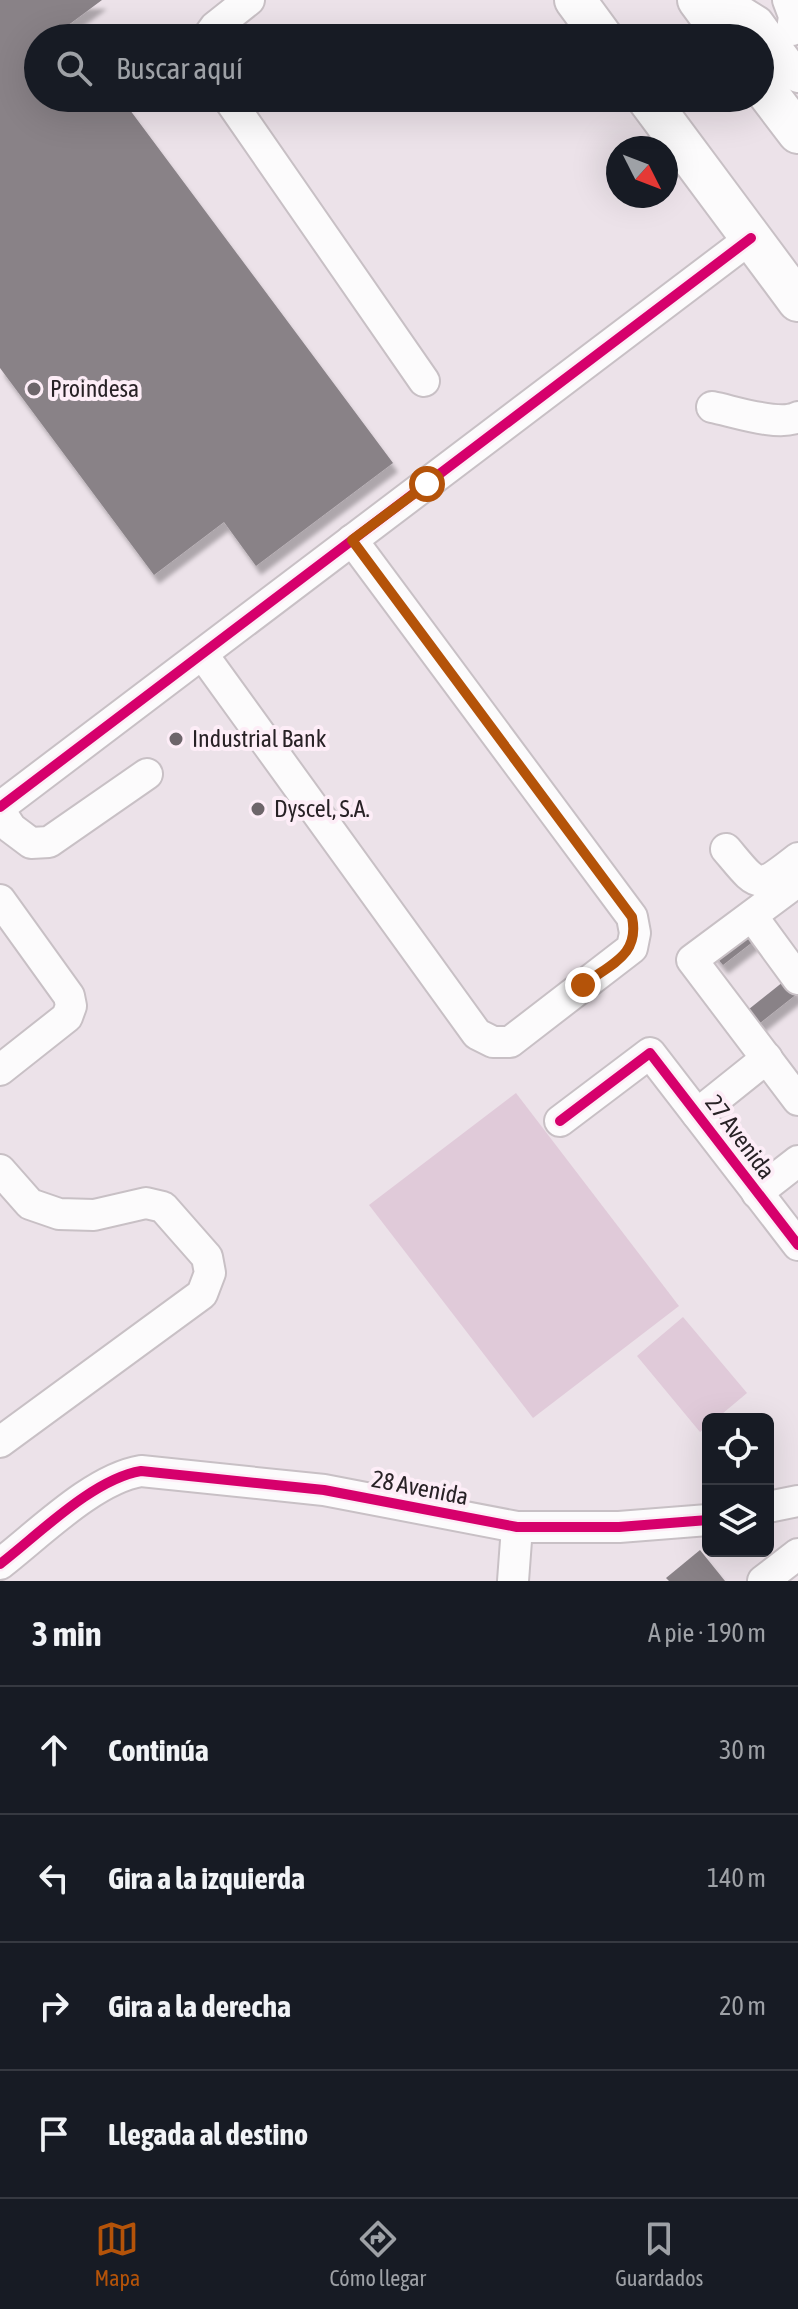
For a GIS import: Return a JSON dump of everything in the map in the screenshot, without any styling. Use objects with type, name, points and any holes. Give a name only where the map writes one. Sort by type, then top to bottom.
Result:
[{"type":"main road","points":[[575,0],[593,24]]},
{"type":"main road","points":[[698,0],[733,24]]},
{"type":"main road","points":[[774,101],[798,133]]},
{"type":"main road","points":[[657,112],[798,301]]},
{"type":"street","points":[[219,24],[249,0]]},
{"type":"street","points":[[723,0],[738,24]]},
{"type":"street","points":[[774,31],[795,31],[788,0]]},
{"type":"street","points":[[774,57],[798,77]]},
{"type":"street","points":[[238,112],[424,381]]},
{"type":"street","points":[[147,774],[49,842],[31,843],[11,828],[0,809],[751,238]]},
{"type":"street","points":[[712,407],[770,419],[790,421],[798,417]]},
{"type":"street","points":[[203,655],[477,1034],[493,1042],[510,1042],[632,948],[635,933],[632,917],[352,540]]},
{"type":"street","points":[[726,849],[752,879],[760,882],[769,881],[798,858]]},
{"type":"street","points":[[798,881],[692,960],[798,1100]]},
{"type":"street","points":[[0,900],[69,996],[71,1006],[67,1017],[6,1052]]},
{"type":"street","points":[[752,916],[798,979]]},
{"type":"street","name":"27 Avenida","points":[[560,1121],[650,1053],[798,1245]]},
{"type":"street","points":[[697,1114],[767,1058]]},
{"type":"street","points":[[757,1193],[798,1161]]},
{"type":"street","points":[[0,1170],[30,1204],[59,1214],[94,1215],[146,1203],[163,1207],[207,1257],[210,1273],[202,1294],[0,1442]]},
{"type":"street","name":"28 Avenida","points":[[0,1564],[102,1484],[141,1471],[324,1490],[517,1527],[619,1527],[702,1520]]},
{"type":"street","points":[[774,1506],[798,1501]]},
{"type":"street","points":[[513,1581],[517,1527]]},
{"type":"street","points":[[763,1581],[798,1554]]},
{"type":"shaded area","points":[[516,1093],[679,1306],[533,1418],[369,1205]]},
{"type":"shaded area","points":[[683,1317],[747,1393],[723,1413],[702,1413],[700,1432],[637,1356]]},
{"type":"building","points":[[0,0],[102,0],[70,24],[24,24],[24,112],[131,112],[393,463],[256,566],[224,522],[154,575],[0,368]]},
{"type":"building","points":[[746,921],[759,937],[723,965],[710,950]]},
{"type":"building","points":[[788,978],[798,993],[755,1027],[744,1013]]},
{"type":"building","points":[[700,1550],[702,1557],[706,1557],[725,1581],[669,1581],[666,1578]]},
{"type":"cycle path","points":[[0,807],[751,238]]},
{"type":"cycle path","points":[[560,1121],[650,1053],[798,1245]]},
{"type":"cycle path","points":[[0,1564],[86,1496],[123,1476],[141,1471],[324,1490],[517,1527],[619,1527],[702,1520]]},
{"type":"place","name":"Proindesa","points":[[34,389]]},
{"type":"place","name":"Industrial Bank","points":[[176,739]]},
{"type":"place","name":"Dyscel, S.A.","points":[[258,809]]},
{"type":"route","points":[[427,484],[352,540],[632,917],[635,933],[632,948],[583,985]]}]
